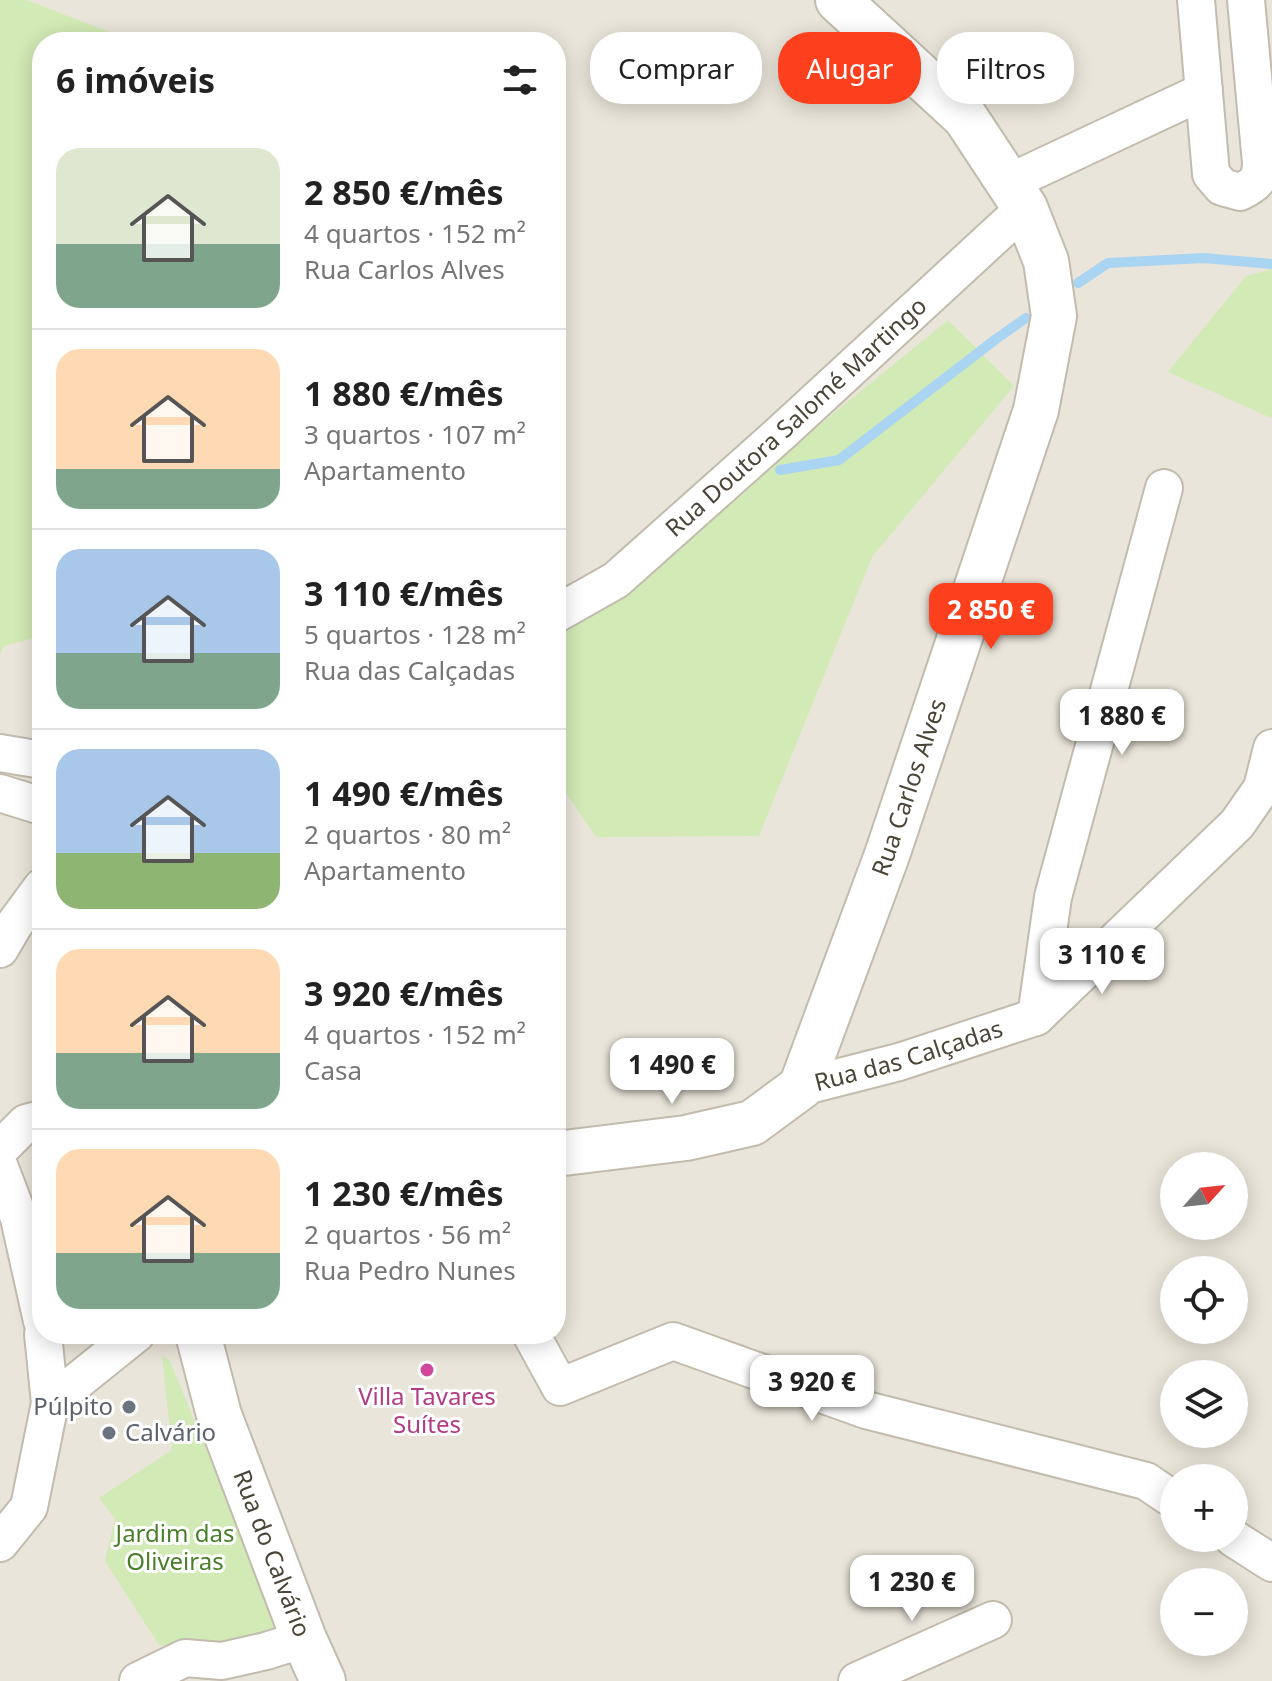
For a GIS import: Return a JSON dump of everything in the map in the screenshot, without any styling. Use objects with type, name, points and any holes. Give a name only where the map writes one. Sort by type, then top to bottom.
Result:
[{"type":"street","name":"Rua Carlos Alves","points":[[801,1087],[887,855],[1036,410],[1054,316],[1046,261],[1017,196],[965,117],[838,0]]},
{"type":"street","points":[[1196,0],[1211,174],[1222,187],[1240,192],[1255,185],[1261,175],[1246,0]]},
{"type":"street","name":"Rua Doutora Salomé Martingo","points":[[566,608],[616,580],[782,432],[1017,196],[1204,91]]},
{"type":"street","points":[[1036,1017],[1053,897],[1164,488]]},
{"type":"street","name":"Rua das Calçadas","points":[[801,1087],[899,1062],[1036,1017],[1237,824],[1262,788],[1272,748]]},
{"type":"street","points":[[0,753],[32,758]]},
{"type":"street","points":[[0,793],[32,801]]},
{"type":"street","points":[[0,949],[32,901]]},
{"type":"street","points":[[566,1153],[686,1138],[752,1123],[801,1087]]},
{"type":"street","points":[[0,1149],[26,1123],[32,1122]]},
{"type":"street","points":[[0,1168],[19,1218],[32,1276]]},
{"type":"street","points":[[536,1344],[560,1387],[673,1341],[866,1410],[1146,1481],[1160,1490]]},
{"type":"street","points":[[0,1543],[29,1507],[50,1403],[44,1344]]},
{"type":"street","points":[[50,1403],[124,1344]]},
{"type":"street","name":"Rua do Calvário","points":[[201,1344],[219,1415],[304,1639],[323,1681]]},
{"type":"street","points":[[1248,1548],[1272,1563]]},
{"type":"street","points":[[857,1681],[993,1620]]},
{"type":"street","points":[[138,1681],[185,1658],[222,1661],[304,1639]]},
{"type":"shaded area","points":[[0,0],[1272,0],[1272,1681],[0,1681]]},
{"type":"green space","points":[[0,0],[27,0],[109,32],[32,32],[32,639],[4,646],[0,655]]},
{"type":"green space","points":[[1272,269],[1272,418],[1168,372],[1246,276]]},
{"type":"green space","points":[[948,320],[1014,386],[872,557],[759,836],[596,837],[566,793],[566,621],[695,526]]},
{"type":"green space","name":"Jardim das Oliveiras","points":[[162,1355],[170,1361],[281,1633],[211,1650],[159,1645],[105,1561],[115,1519],[99,1498],[172,1450]]},
{"type":"waterway","points":[[1078,283],[1108,263],[1204,258],[1272,264]]},
{"type":"waterway","points":[[780,470],[839,460],[1026,318]]},
{"type":"place","name":"Villa Tavares Suítes","points":[[427,1370]]},
{"type":"place","name":"Púlpito","points":[[129,1407]]},
{"type":"place","name":"Calvário","points":[[109,1433]]}]
